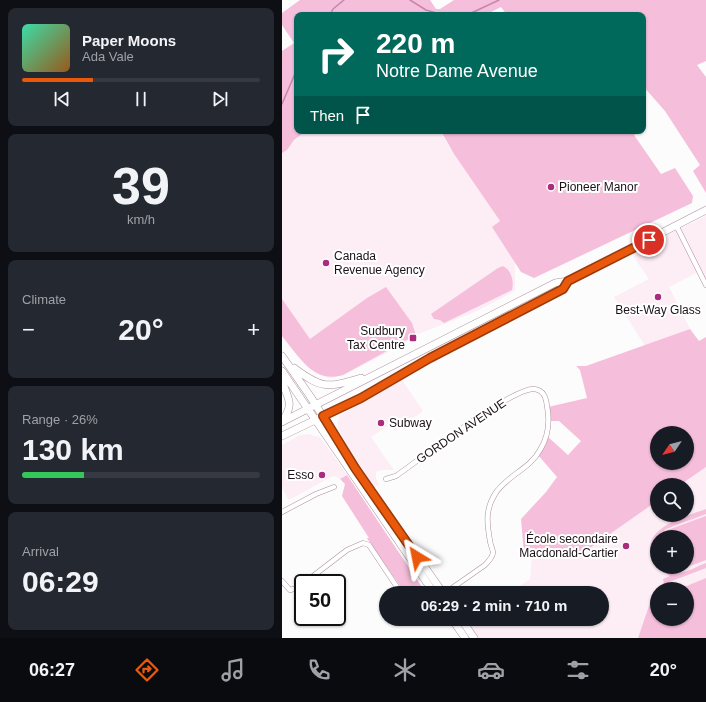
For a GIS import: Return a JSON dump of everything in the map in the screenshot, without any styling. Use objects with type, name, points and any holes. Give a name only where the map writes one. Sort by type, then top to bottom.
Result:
[{"type":"main road","points":[[282,422],[555,283],[568,281],[706,210]]},
{"type":"main road","points":[[282,436],[361,398],[430,358],[563,289],[568,281]]},
{"type":"main road","points":[[282,356],[316,405],[361,476],[439,586]]},
{"type":"main road","points":[[288,364],[311,381],[323,385],[334,386],[376,373]]},
{"type":"main road","points":[[282,372],[429,586]]},
{"type":"main road","points":[[282,380],[290,401],[289,410],[282,422]]},
{"type":"main road","points":[[457,626],[465,638]]},
{"type":"main road","points":[[466,626],[474,638]]},
{"type":"street","points":[[676,225],[706,285]]},
{"type":"street","name":"GORDON AVENUE","points":[[386,479],[396,476],[498,404],[528,390],[540,390],[545,397],[548,417],[546,436],[540,452],[501,487],[490,503],[487,517],[487,525],[493,553],[490,560],[485,566],[455,586]]},
{"type":"street","points":[[282,512],[316,494],[334,487]]},
{"type":"street","points":[[315,574],[347,550],[363,543],[369,546],[396,586]]},
{"type":"street","points":[[282,581],[290,590],[294,589]]},
{"type":"shaded area","points":[[300,0],[430,0],[436,9],[440,9],[454,0],[706,0],[706,61],[697,65],[706,77],[706,193],[693,171],[700,165],[665,111],[646,89],[646,12],[505,12],[501,7],[491,12],[294,12],[294,43],[282,25],[282,13]]},
{"type":"shaded area","points":[[294,43],[294,134],[302,134],[294,140],[287,150],[282,153],[282,51]]},
{"type":"shaded area","points":[[302,134],[442,134],[500,221],[492,227],[515,262],[515,291],[477,311],[416,335],[398,347],[344,375],[329,378],[317,374],[307,367],[282,337],[282,153],[287,150],[294,140]]},
{"type":"shaded area","points":[[443,134],[636,134],[634,135],[661,174],[675,168],[693,196],[692,203],[534,278],[521,272],[492,227],[500,221],[454,154]]},
{"type":"shaded area","points":[[706,216],[706,282],[700,271],[669,287],[690,329],[645,346],[614,297],[649,279],[631,253]]},
{"type":"shaded area","points":[[503,266],[512,276],[512,290],[444,323],[440,320],[434,319],[431,314]]},
{"type":"shaded area","points":[[386,287],[412,323],[416,335],[343,375],[332,377],[323,376],[315,372],[301,360],[282,336],[282,299],[310,339],[367,298]]},
{"type":"shaded area","points":[[690,329],[699,341],[706,337],[706,467],[690,478],[650,478],[650,506],[580,555],[524,554],[521,519],[546,492],[557,477],[538,455],[547,436],[568,455],[581,441],[559,421],[549,421],[548,407],[587,398],[580,370],[576,366],[586,366]]},
{"type":"shaded area","points":[[402,380],[423,411],[395,431],[389,425],[371,437],[394,470],[382,470],[376,472],[376,479],[379,484],[373,489],[352,459],[337,424],[340,415]]},
{"type":"shaded area","points":[[308,434],[320,437],[347,475],[340,479],[335,476],[331,477],[289,500],[282,488],[282,445],[300,435]]},
{"type":"shaded area","name":"École secondaire Macdonald-Cartier","points":[[706,467],[706,578],[694,583],[650,582],[650,604],[638,638],[477,638],[469,626],[609,626],[609,586],[520,586],[530,579],[532,555],[580,555],[650,506],[650,522],[694,522],[694,478],[690,478]]},
{"type":"shaded area","points":[[347,475],[421,586],[400,586],[368,540],[367,538],[369,538],[342,496],[345,484],[340,479]]},
{"type":"shaded area","points":[[706,509],[706,514],[694,518],[694,514]]},
{"type":"shaded area","points":[[706,516],[706,560],[694,565],[694,530],[668,530],[690,522],[694,522],[694,520]]},
{"type":"shaded area","points":[[671,522],[685,522],[665,530],[660,530]]},
{"type":"shaded area","points":[[706,563],[706,568],[694,573],[694,568]]},
{"type":"shaded area","points":[[667,574],[690,574],[669,582],[664,582],[663,579],[670,576]]},
{"type":"shaded area","points":[[706,578],[706,638],[638,638],[650,603],[650,626],[694,626],[694,583]]},
{"type":"waterway","points":[[332,12],[344,0]]},
{"type":"waterway","points":[[410,0],[426,10],[433,12]]},
{"type":"waterway","points":[[473,12],[499,0]]},
{"type":"waterway","points":[[282,104],[294,76]]},
{"type":"place","name":"Pioneer Manor","points":[[551,187]]},
{"type":"place","name":"Canada Revenue Agency","points":[[326,263]]},
{"type":"place","name":"Best-Way Glass","points":[[658,297]]},
{"type":"place","name":"Sudbury Tax Centre","points":[[413,338]]},
{"type":"place","name":"Subway","points":[[381,423]]},
{"type":"place","name":"Esso","points":[[322,475]]},
{"type":"place","name":"École secondaire Macdonald-Cartier","points":[[626,546]]},
{"type":"route","points":[[417,557],[355,468],[323,416],[361,398],[430,358],[563,289],[568,281],[649,240]]}]
